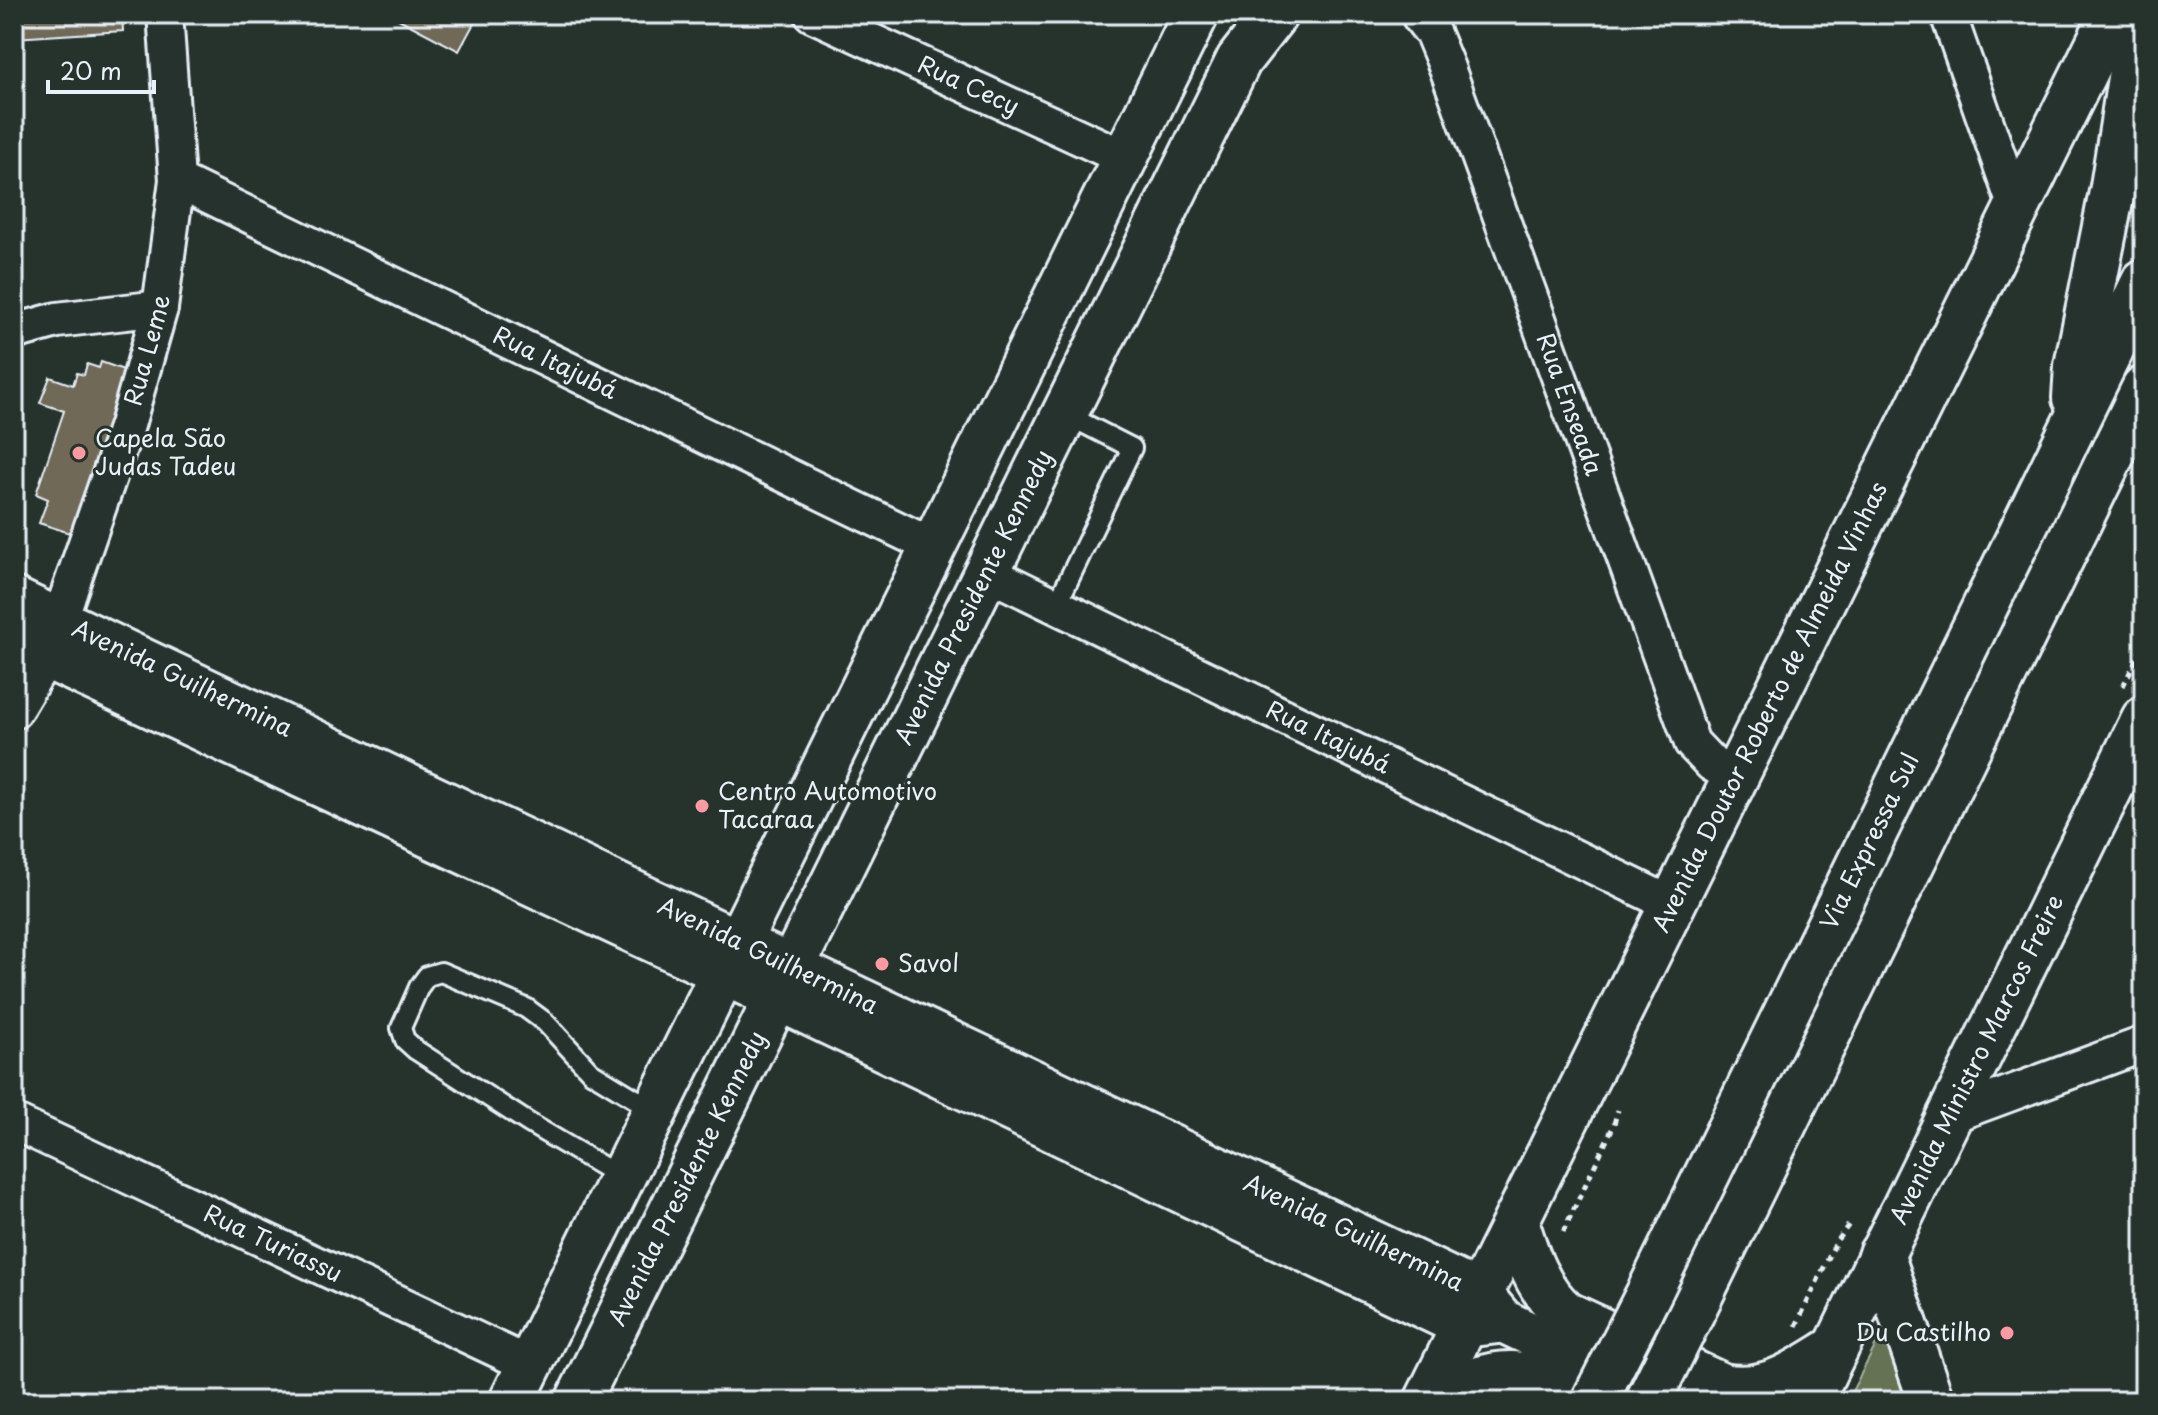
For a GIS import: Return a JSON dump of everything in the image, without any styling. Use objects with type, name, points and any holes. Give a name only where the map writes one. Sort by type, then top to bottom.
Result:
[{"type":"main road","points":[[521,1383],[1196,14]]},
{"type":"main road","name":"Avenida Presidente Kennedy","points":[[589,1398],[784,982],[1239,60],[1275,14]]},
{"type":"main road","name":"Avenida Doutor Roberto de Almeida Vinhas","points":[[1427,1401],[1482,1313],[1516,1221],[2113,14]]},
{"type":"main road","points":[[2073,428],[2077,366],[2113,187],[2140,14]]},
{"type":"main road","name":"Via Expressa Sul","points":[[1593,1401],[1651,1289],[2144,282]]},
{"type":"main road","name":"Via Expressa Sul","points":[[1648,1401],[2131,424],[2144,389]]},
{"type":"main road","name":"Avenida Ministro Marcos Freire","points":[[1810,1401],[2144,719]]},
{"type":"main road","points":[[1516,1221],[1534,1273],[1553,1302],[1566,1314],[1722,1386],[1743,1390],[1768,1385],[1792,1375],[1836,1348]]},
{"type":"main road","points":[[1881,1254],[1931,1401]]},
{"type":"main road","points":[[1433,1401],[1484,1376],[1510,1374],[1547,1379],[1593,1401]]},
{"type":"street","name":"Rua Leme","points":[[14,711],[127,425],[160,308],[177,180],[165,14]]},
{"type":"street","name":"Rua Cecy","points":[[812,14],[1125,158]]},
{"type":"street","points":[[1948,14],[2016,208]]},
{"type":"street","name":"Rua Enseada","points":[[1418,15],[1433,34],[1447,68],[1692,743],[1712,764],[1735,777]]},
{"type":"street","name":"Rua Itajubá","points":[[177,180],[932,546]]},
{"type":"street","points":[[14,332],[57,320],[160,308]]},
{"type":"street","name":"Rua Itajubá","points":[[986,572],[1671,904]]},
{"type":"street","name":"Avenida Guilhermina","points":[[14,599],[40,639],[784,982],[1671,1401]]},
{"type":"street","points":[[1949,1116],[2144,1044]]},
{"type":"street","name":"Rua Turiassu","points":[[14,1122],[521,1383]]},
{"type":"lane","points":[[1056,606],[1132,448],[1065,414]]},
{"type":"lane","points":[[622,1178],[529,1123],[405,1040],[401,1028],[419,987],[427,976],[441,972],[526,1008],[545,1022],[591,1072],[655,1111]]},
{"type":"green space","points":[[1887,1334],[1912,1401],[1847,1401],[1879,1339]]},
{"type":"building","points":[[14,14],[122,14],[123,31],[14,38]]},
{"type":"building","points":[[389,14],[479,14],[459,51]]},
{"type":"building","name":"Capela São Judas Tadeu","points":[[101,362],[135,374],[79,536],[39,523],[48,499],[36,494],[64,411],[40,403],[50,377],[73,385],[77,373],[84,375],[87,364],[99,368]]},
{"type":"place","name":"Capela São Judas Tadeu","points":[[79,453]]},
{"type":"place","name":"Centro Automotivo Tacaraa","points":[[702,806]]},
{"type":"place","name":"Savol","points":[[882,964]]},
{"type":"place","name":"Du Castilho","points":[[2007,1333]]}]
